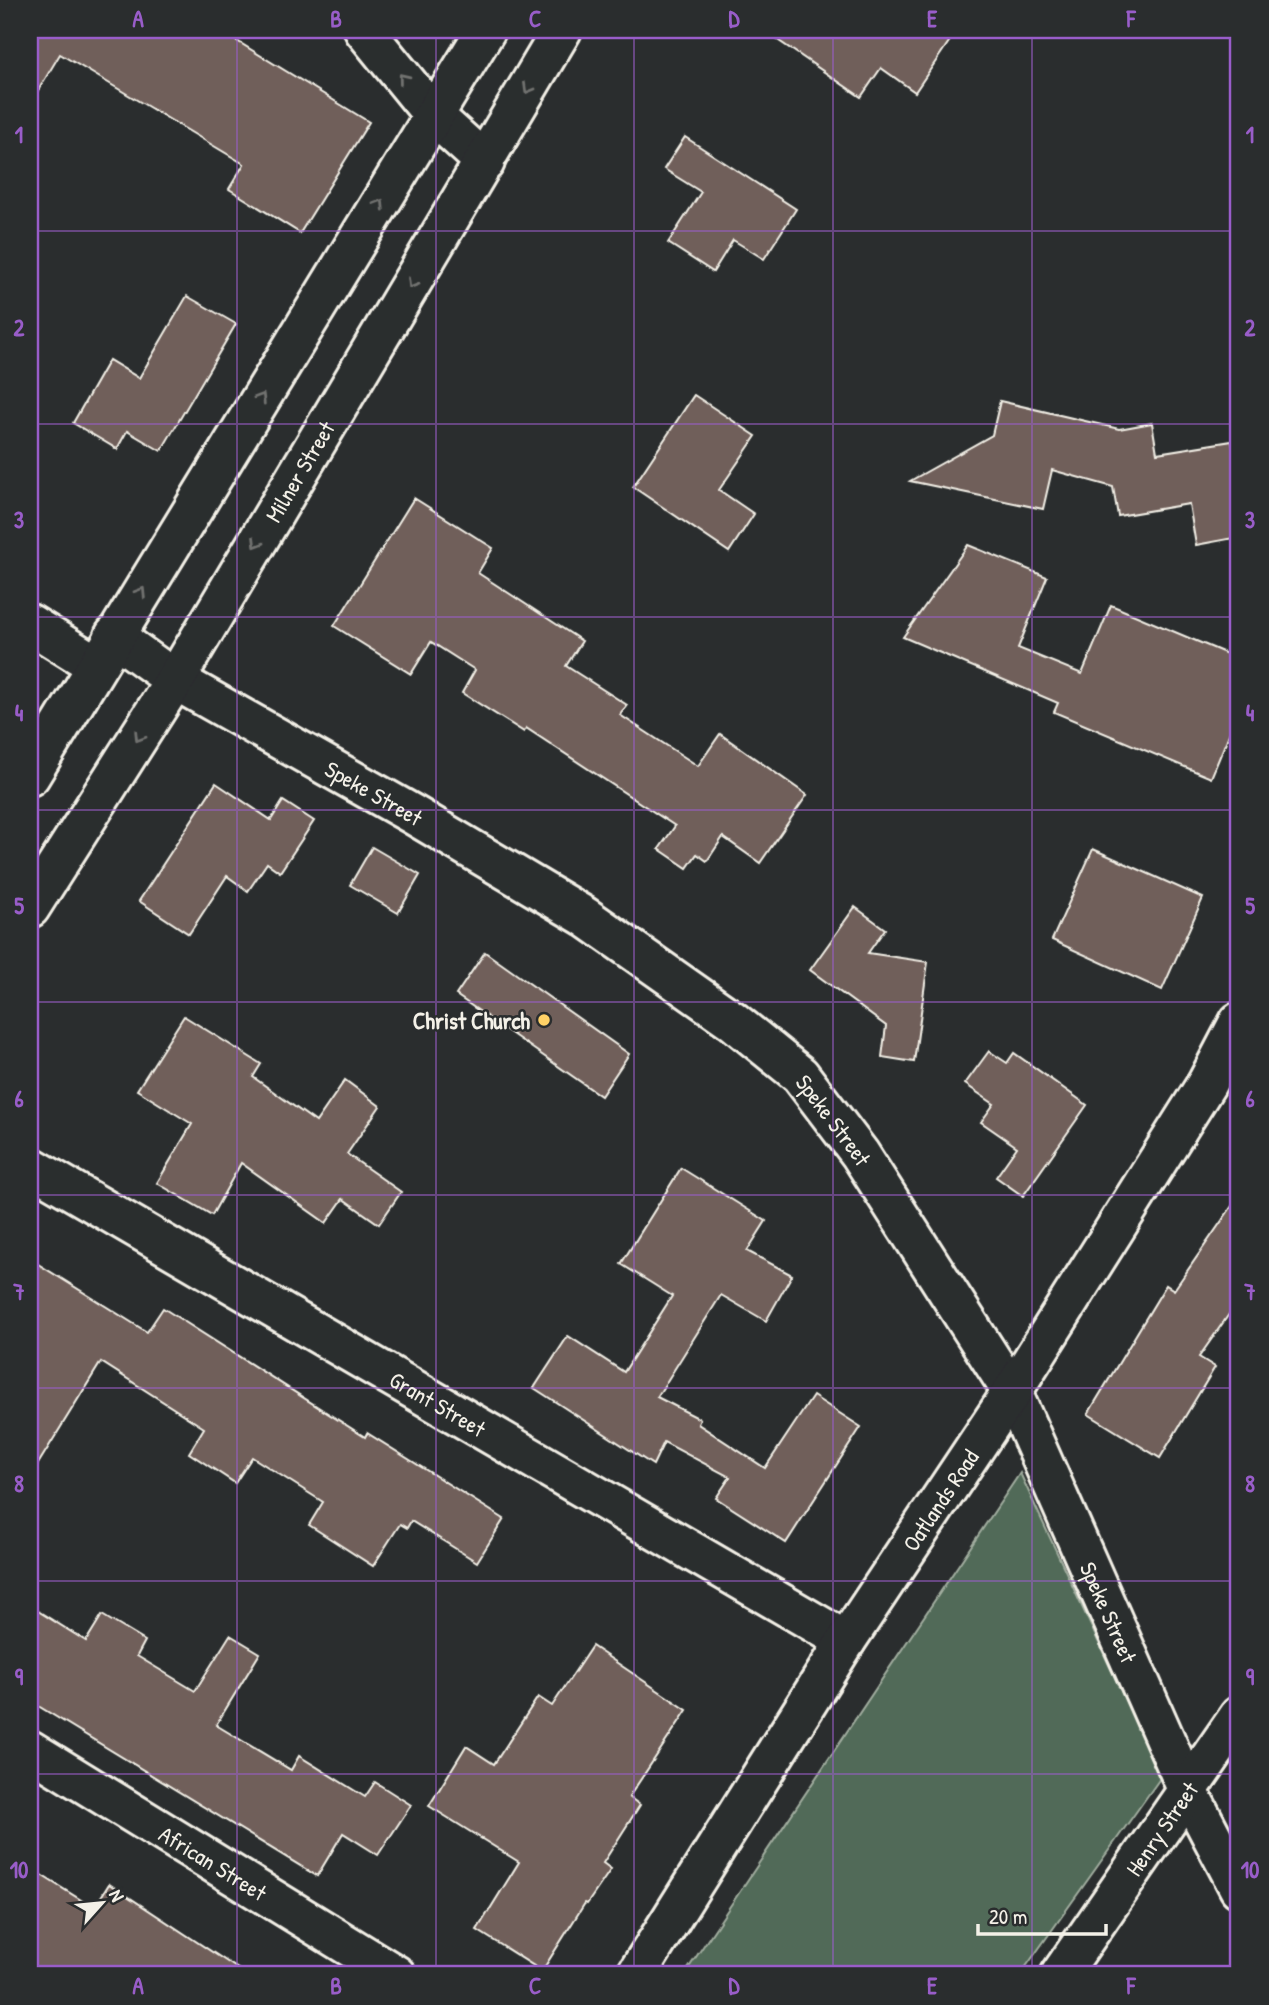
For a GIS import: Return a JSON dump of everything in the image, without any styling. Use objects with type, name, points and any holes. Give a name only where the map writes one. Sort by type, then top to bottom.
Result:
[{"type":"street","points":[[363,30],[434,116],[485,162]]},
{"type":"street","points":[[30,776],[486,30]]},
{"type":"street","name":"Milner Street","points":[[30,908],[175,680],[485,162],[552,33]]},
{"type":"street","name":"Speke Street","points":[[30,624],[175,680],[412,814],[584,916],[732,1020],[800,1075],[860,1154],[1012,1392],[1187,1788],[1239,1888]]},
{"type":"street","name":"Oatlands Road","points":[[636,1975],[846,1641],[1012,1392],[1207,1083],[1239,1021]]},
{"type":"street","name":"Grant Street","points":[[30,1166],[846,1641]]},
{"type":"street","name":"Henry Street","points":[[1060,1975],[1239,1716]]},
{"type":"street","name":"African Street","points":[[30,1749],[396,1975]]},
{"type":"green space","points":[[1020,1473],[1161,1777],[1020,1975],[684,1975]]},
{"type":"building","points":[[30,30],[219,30],[369,122],[300,233],[229,189],[244,164],[60,54],[30,104]]},
{"type":"building","points":[[763,30],[957,30],[915,92],[881,68],[861,97]]},
{"type":"building","points":[[685,137],[796,209],[764,259],[733,240],[713,272],[668,243],[701,192],[664,169]]},
{"type":"building","points":[[187,296],[236,324],[161,451],[127,431],[117,449],[73,423],[109,360],[139,378]]},
{"type":"building","points":[[694,395],[756,436],[719,490],[754,514],[729,552],[633,487]]},
{"type":"building","points":[[1000,401],[1119,429],[1152,423],[1157,453],[1232,441],[1239,482],[1239,537],[1196,545],[1189,504],[1118,516],[1113,487],[1052,470],[1043,509],[910,481],[992,435]]},
{"type":"building","points":[[414,498],[493,548],[478,573],[582,641],[566,666],[627,705],[620,715],[698,766],[720,734],[807,795],[760,863],[723,837],[707,861],[697,854],[687,868],[659,849],[675,826],[526,728],[524,732],[462,693],[475,670],[431,642],[411,674],[334,626]]},
{"type":"building","points":[[968,545],[1047,577],[1018,648],[1082,674],[1111,605],[1239,659],[1239,710],[1211,778],[1054,712],[1058,703],[903,637]]},
{"type":"building","points":[[216,783],[271,820],[283,801],[314,821],[280,872],[267,863],[248,891],[227,876],[189,934],[139,901]]},
{"type":"building","points":[[372,847],[420,875],[398,913],[350,885]]},
{"type":"building","points":[[1093,849],[1203,898],[1162,990],[1052,940]]},
{"type":"building","points":[[855,907],[885,929],[868,953],[928,962],[914,1062],[882,1057],[886,1026],[810,970]]},
{"type":"building","name":"Christ Church","points":[[485,952],[629,1054],[601,1096],[456,995]]},
{"type":"building","points":[[184,1016],[261,1064],[253,1077],[316,1122],[345,1080],[380,1106],[347,1154],[401,1192],[379,1224],[343,1199],[326,1223],[241,1163],[212,1215],[157,1183],[192,1124],[137,1090]]},
{"type":"building","points":[[989,1051],[1007,1063],[1014,1053],[1087,1105],[1023,1196],[996,1177],[1017,1147],[981,1122],[994,1104],[965,1084]]},
{"type":"building","points":[[681,1168],[766,1221],[747,1251],[792,1275],[766,1321],[721,1295],[657,1397],[700,1419],[698,1424],[765,1468],[813,1396],[861,1427],[786,1543],[716,1498],[730,1477],[664,1442],[653,1465],[534,1388],[568,1336],[624,1372],[672,1296],[621,1264]]},
{"type":"building","points":[[1239,1196],[1239,1300],[1199,1357],[1215,1367],[1160,1458],[1088,1414],[1166,1285],[1174,1290]]},
{"type":"building","points":[[30,1259],[147,1332],[163,1308],[365,1437],[367,1433],[504,1519],[477,1562],[411,1521],[407,1528],[400,1524],[373,1566],[309,1525],[323,1502],[252,1457],[235,1483],[189,1453],[204,1428],[101,1362],[30,1477]]},
{"type":"building","points":[[30,1606],[86,1641],[102,1615],[145,1641],[137,1656],[195,1691],[230,1635],[260,1653],[216,1725],[291,1770],[299,1756],[365,1797],[375,1782],[411,1805],[378,1855],[343,1833],[317,1876],[30,1701]]},
{"type":"building","points":[[592,1646],[687,1710],[629,1797],[640,1805],[603,1863],[611,1869],[587,1904],[585,1903],[542,1971],[477,1930],[519,1862],[429,1806],[466,1746],[494,1764],[538,1697],[552,1706]]},
{"type":"building","points":[[30,1868],[94,1908],[109,1884],[247,1975],[30,1975]]},
{"type":"place","name":"Christ Church","points":[[544,1020]]}]
